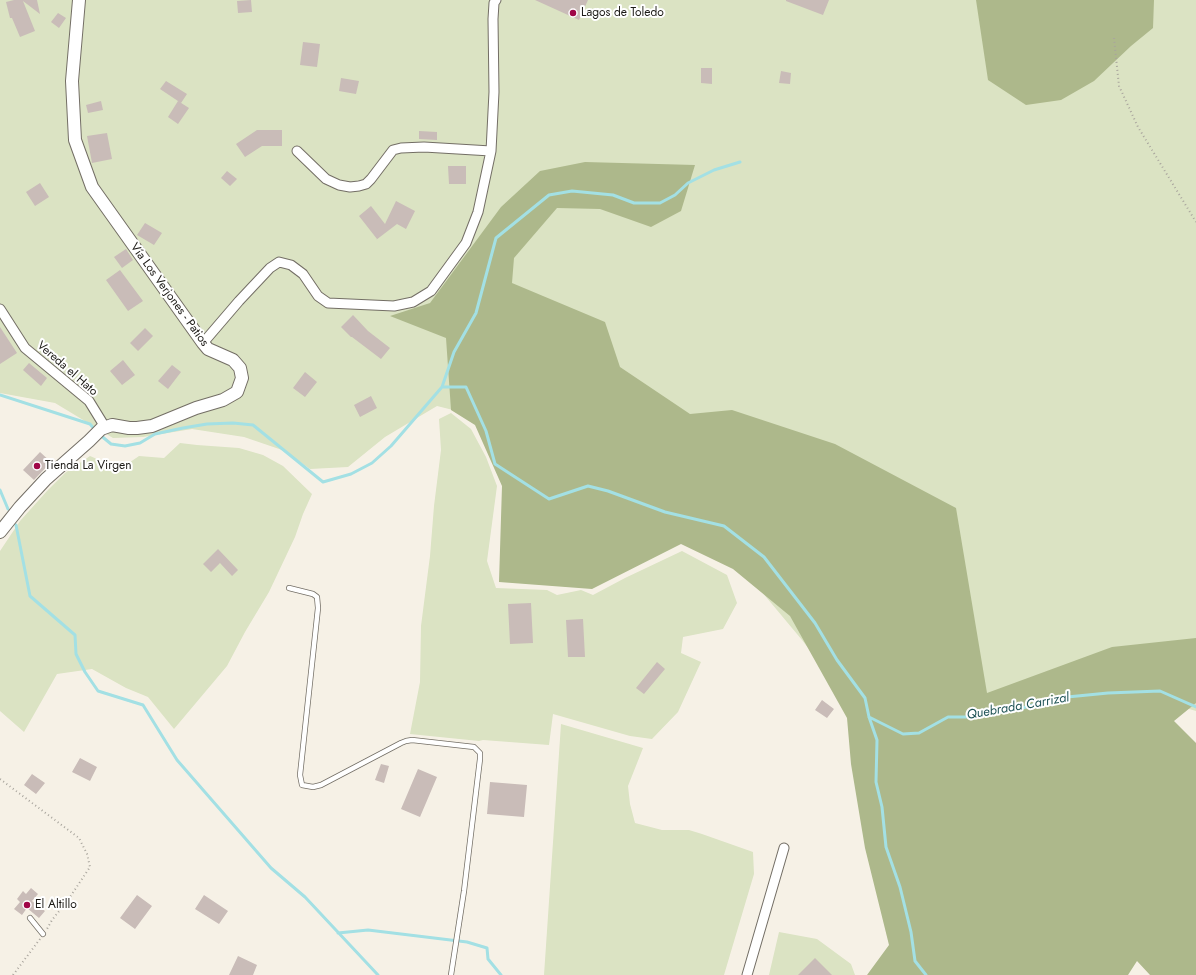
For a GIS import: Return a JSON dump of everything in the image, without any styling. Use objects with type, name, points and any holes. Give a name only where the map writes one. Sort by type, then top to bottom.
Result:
[{"type":"street","name":"Vía Los Verjones - Patios","points":[[80,0],[72,81],[75,140],[92,187],[203,344],[208,349],[233,360],[240,368],[242,378],[237,392],[224,400],[196,408],[152,426],[128,428],[112,425],[100,431]]},
{"type":"street","points":[[203,344],[264,274],[280,262],[291,265],[303,274],[318,296],[328,303],[394,306],[413,302],[431,292],[466,243],[478,212],[491,151],[494,92],[493,18],[494,3],[496,0]]},
{"type":"street","points":[[297,151],[326,179],[339,185],[350,187],[366,184],[393,150],[401,148],[424,147],[491,151]]},
{"type":"street","name":"Vereda el Hato","points":[[0,310],[25,348],[89,401],[100,431]]},
{"type":"street","points":[[0,532],[20,507],[46,479],[100,431]]},
{"type":"street","points":[[747,975],[784,848]]},
{"type":"lane","points":[[289,588],[313,594],[317,597],[318,608],[300,775],[302,785],[313,787],[321,785],[406,741],[412,740],[474,747],[480,753],[464,891],[452,975]]},
{"type":"lane","points":[[30,918],[43,934]]},
{"type":"path","points":[[1114,38],[1119,86],[1138,127],[1196,222]]},
{"type":"path","points":[[0,779],[79,838],[87,854],[90,867],[68,900],[13,975]]},
{"type":"green space","points":[[0,0],[1196,0],[1196,711],[1141,695],[859,714],[802,640],[746,573],[469,414],[437,406],[385,437],[348,467],[310,469],[285,451],[244,437],[192,429],[143,437],[113,438],[55,403],[0,393]]},
{"type":"green space","points":[[976,0],[1154,0],[1153,28],[1131,46],[1094,81],[1061,100],[1026,105],[988,80]]},
{"type":"green space","points":[[585,162],[695,165],[681,211],[651,227],[600,209],[557,208],[514,258],[512,283],[605,322],[620,367],[690,414],[732,410],[835,444],[956,508],[987,693],[1112,647],[1196,638],[1196,703],[1174,721],[1196,743],[1196,975],[1150,975],[1137,961],[1128,975],[867,975],[889,945],[865,848],[851,764],[847,718],[790,616],[733,569],[681,544],[592,589],[499,582],[502,486],[475,425],[451,410],[446,338],[390,316],[430,303],[501,207],[540,171]]},
{"type":"green space","points":[[451,413],[471,429],[486,457],[497,486],[487,561],[496,588],[547,590],[557,595],[581,590],[593,595],[682,551],[727,575],[737,603],[723,629],[683,637],[681,653],[701,662],[678,712],[652,739],[630,736],[553,714],[549,745],[483,740],[479,741],[410,734],[420,682],[421,626],[441,450],[439,419]]},
{"type":"green space","points":[[180,443],[239,448],[263,455],[283,466],[312,494],[295,537],[269,592],[227,666],[174,729],[148,697],[126,688],[92,669],[57,674],[24,732],[0,711],[0,551],[20,521],[47,491],[65,473],[90,456],[120,469],[139,456],[164,458]]},
{"type":"green space","points":[[561,724],[643,748],[628,786],[630,804],[635,823],[662,830],[689,830],[753,852],[754,874],[724,975],[544,975]]},
{"type":"green space","points":[[779,932],[817,939],[851,964],[855,975],[769,975]]},
{"type":"building","points":[[14,0],[37,0],[40,14],[23,1],[35,31],[20,37],[12,18],[10,18],[6,2]]},
{"type":"building","points":[[251,0],[252,12],[238,13],[237,1]]},
{"type":"building","name":"Lagos de Toledo","points":[[535,0],[588,0],[579,20]]},
{"type":"building","points":[[786,0],[829,0],[823,15]]},
{"type":"building","points":[[58,13],[66,18],[59,28],[51,22]]},
{"type":"building","points":[[303,42],[320,44],[317,67],[300,65]]},
{"type":"building","points":[[701,68],[712,68],[712,84],[701,83]]},
{"type":"building","points":[[781,71],[791,73],[790,84],[779,83]]},
{"type":"building","points":[[341,78],[359,81],[356,94],[339,91]]},
{"type":"building","points":[[166,81],[187,94],[181,103],[160,89]]},
{"type":"building","points":[[101,101],[103,110],[88,113],[86,105]]},
{"type":"building","points":[[178,101],[189,108],[178,124],[168,117]]},
{"type":"building","points":[[257,130],[282,130],[282,146],[262,146],[245,157],[236,144]]},
{"type":"building","points":[[419,131],[437,132],[437,140],[419,139]]},
{"type":"building","points":[[107,133],[112,159],[92,163],[87,136]]},
{"type":"building","points":[[448,166],[466,166],[466,184],[449,184]]},
{"type":"building","points":[[227,171],[237,179],[230,186],[221,178]]},
{"type":"building","points":[[40,183],[49,197],[35,206],[26,192]]},
{"type":"building","points":[[396,201],[415,211],[406,229],[397,224],[376,240],[377,239],[359,216],[371,206],[385,224]]},
{"type":"building","points":[[145,223],[162,233],[154,245],[137,235]]},
{"type":"building","points":[[126,249],[133,260],[122,268],[114,257]]},
{"type":"building","points":[[120,270],[143,301],[128,311],[106,280]]},
{"type":"building","points":[[353,315],[368,331],[390,348],[381,359],[351,337],[341,327]]},
{"type":"building","points":[[0,327],[17,353],[0,364]]},
{"type":"building","points":[[145,328],[153,336],[138,351],[130,343]]},
{"type":"building","points":[[123,360],[135,375],[122,385],[110,371]]},
{"type":"building","points":[[29,363],[47,378],[41,386],[23,370]]},
{"type":"building","points":[[172,365],[181,372],[168,389],[158,381]]},
{"type":"building","points":[[305,372],[317,382],[305,397],[293,388]]},
{"type":"building","points":[[371,396],[377,408],[360,417],[354,405]]},
{"type":"building","name":"Tienda La Virgen","points":[[40,452],[51,462],[34,480],[23,470]]},
{"type":"building","points":[[218,549],[238,570],[232,576],[220,563],[211,572],[203,564]]},
{"type":"building","points":[[531,603],[533,643],[510,644],[508,604]]},
{"type":"building","points":[[583,619],[585,657],[568,657],[566,620]]},
{"type":"building","points":[[657,662],[665,669],[644,694],[636,688]]},
{"type":"building","points":[[822,700],[834,709],[827,718],[815,710]]},
{"type":"building","points":[[80,758],[97,767],[90,781],[72,772]]},
{"type":"building","points":[[381,764],[389,766],[384,783],[375,780]]},
{"type":"building","points":[[418,769],[437,777],[420,817],[401,809]]},
{"type":"building","points":[[32,774],[45,783],[36,794],[24,785]]},
{"type":"building","points":[[490,782],[527,785],[524,817],[487,814]]},
{"type":"building","name":"El Altillo","points":[[31,888],[38,894],[32,901],[45,911],[39,918],[27,908],[22,915],[14,909],[20,902],[17,899],[23,891],[26,894]]},
{"type":"building","points":[[137,895],[152,906],[135,929],[120,918]]},
{"type":"building","points":[[204,895],[228,911],[219,924],[195,909]]},
{"type":"building","points":[[238,956],[257,965],[253,975],[229,975]]},
{"type":"building","points":[[815,958],[832,975],[798,975]]},
{"type":"waterway","points":[[99,434],[111,444],[125,446],[140,443],[155,434],[207,424],[233,423],[253,425],[323,482],[351,474],[372,463],[391,446],[442,387],[454,352],[476,313],[496,238],[549,195],[572,191],[613,195],[634,203],[660,203],[675,195],[688,183],[714,170],[740,162]]},
{"type":"waterway","points":[[442,387],[466,387],[486,431],[495,464],[549,499],[588,486],[608,491],[665,512],[724,526],[764,557],[815,623],[837,660],[865,698],[869,717],[877,740],[876,782],[882,807],[886,847],[900,887],[911,932],[915,961],[926,975]]},
{"type":"waterway","points":[[0,395],[90,424],[95,430]]},
{"type":"waterway","points":[[0,490],[8,509]]},
{"type":"waterway","points":[[16,525],[30,596],[75,635],[76,654],[85,672],[98,691],[143,705],[177,760],[271,868],[305,897],[378,975]]},
{"type":"waterway","name":"Quebrada Carrizal","points":[[869,717],[903,734],[919,733],[948,717],[973,717],[1019,709],[1057,698],[1108,693],[1160,691],[1196,707]]},
{"type":"waterway","points":[[338,933],[368,930],[467,942],[487,948],[488,959],[501,975]]},
{"type":"place","name":"Lagos de Toledo","points":[[573,13]]},
{"type":"place","name":"Tienda La Virgen","points":[[37,466]]},
{"type":"place","name":"El Altillo","points":[[27,905]]}]
